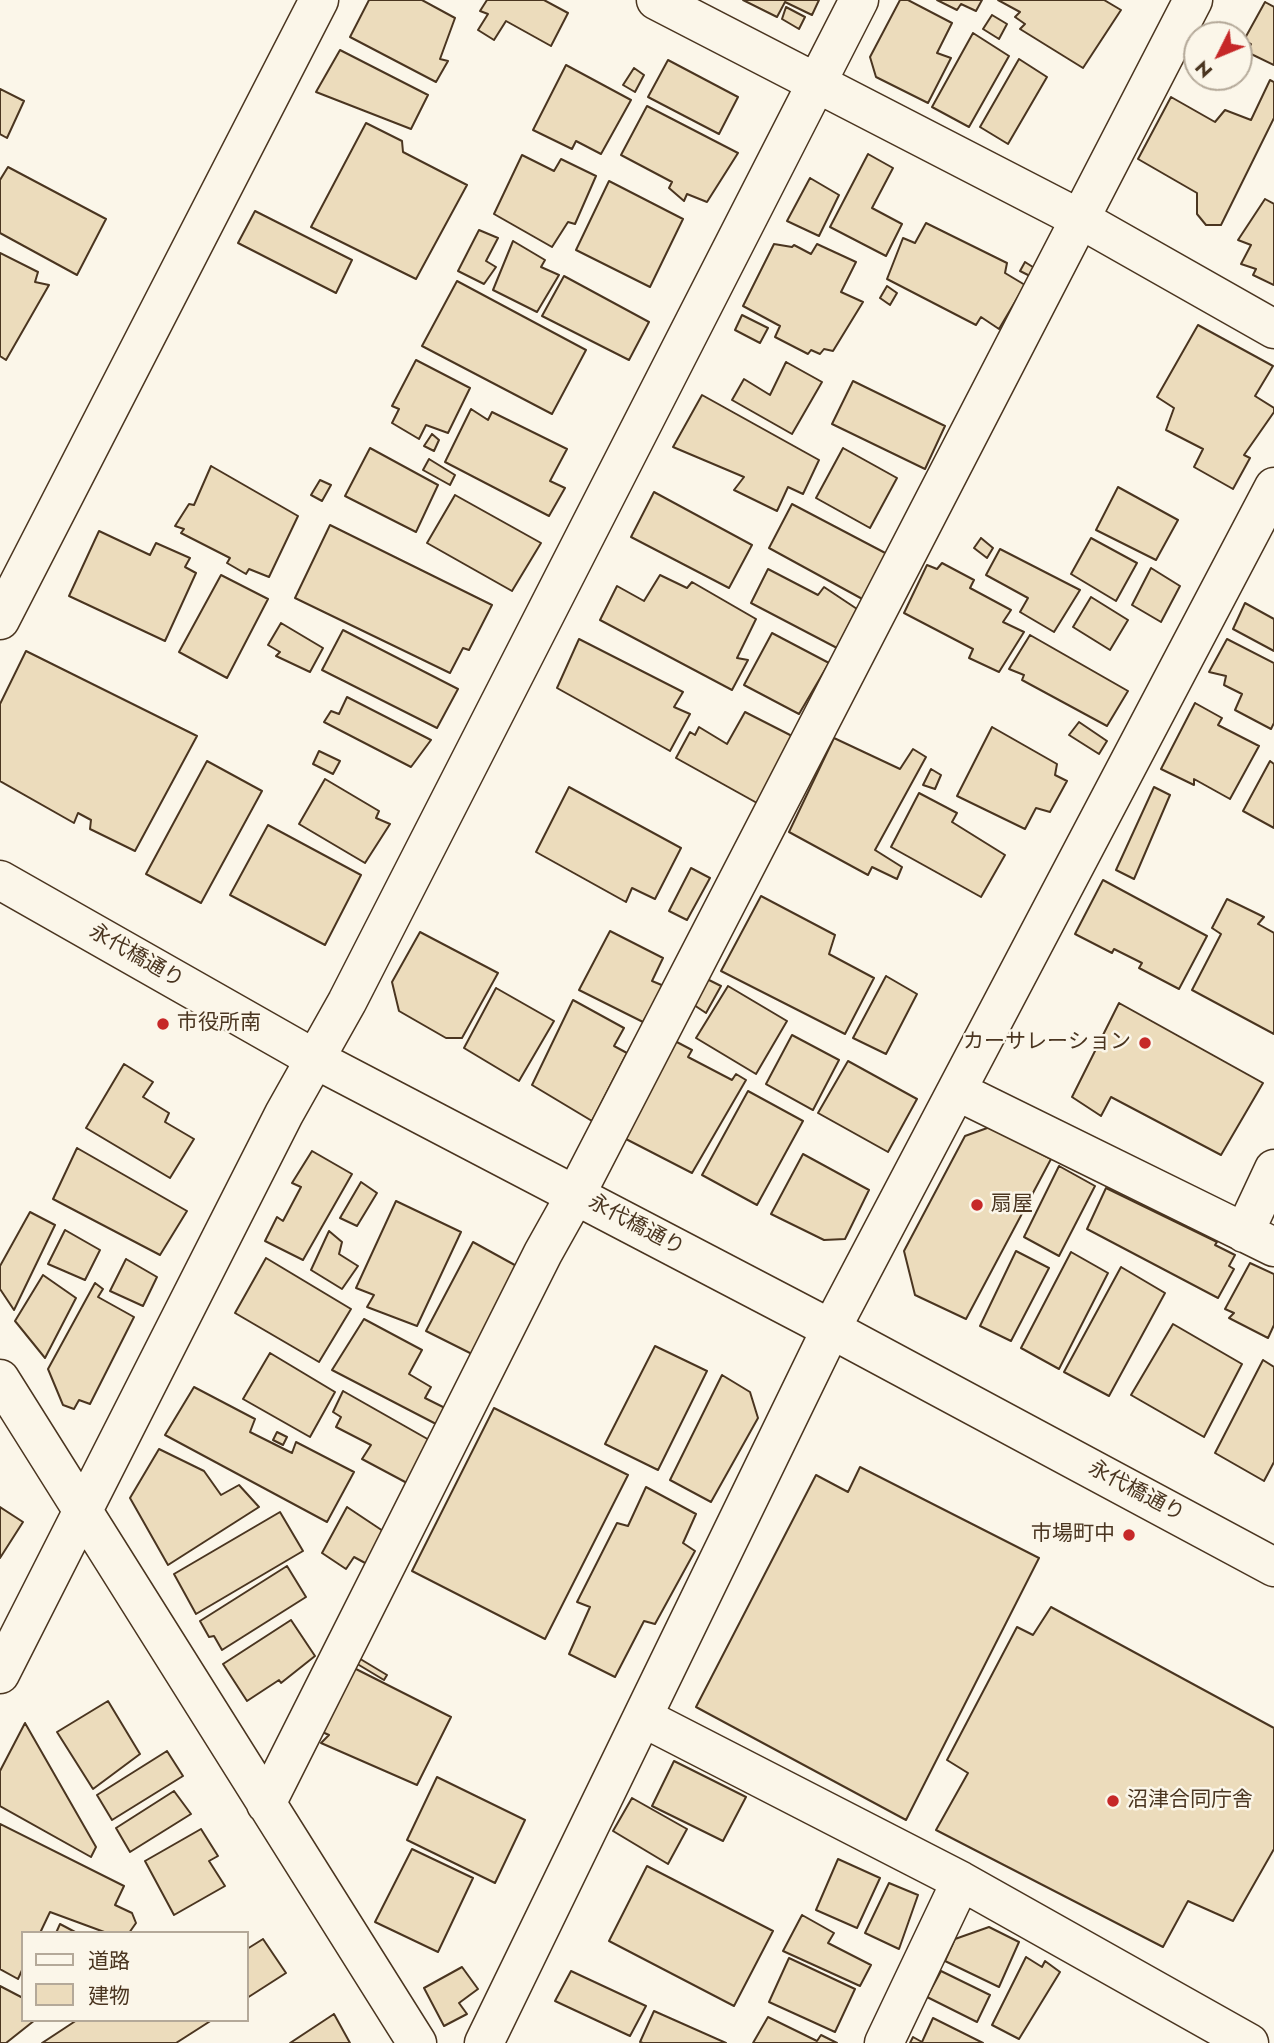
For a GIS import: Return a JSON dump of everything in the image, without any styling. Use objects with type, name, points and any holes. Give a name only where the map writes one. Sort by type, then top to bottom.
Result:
[{"type":"street","points":[[0,620],[319,0]]},
{"type":"street","points":[[656,0],[1080,219],[1274,329]]},
{"type":"street","points":[[0,1674],[81,1511],[859,0]]},
{"type":"street","points":[[266,1804],[543,1253],[576,1194],[1193,0]]},
{"type":"street","points":[[484,2043],[831,1328],[1274,487]]},
{"type":"street","name":"永代橋通り","points":[[0,880],[315,1059],[831,1328],[1274,1567]]},
{"type":"street","points":[[957,1091],[1259,1240],[1274,1169]]},
{"type":"street","points":[[0,1379],[417,2043]]},
{"type":"street","points":[[644,1718],[961,1881],[1249,2043]]},
{"type":"street","points":[[884,2043],[961,1881]]},
{"type":"building","points":[[369,0],[422,0],[455,18],[440,59],[448,61],[436,82],[350,37]]},
{"type":"building","points":[[487,0],[544,0],[568,13],[551,46],[506,21],[494,40],[478,30],[488,14],[480,11]]},
{"type":"building","points":[[743,0],[819,0],[812,15],[785,2],[777,17]]},
{"type":"building","points":[[900,0],[908,0],[952,23],[937,53],[951,58],[928,103],[876,77],[870,57]]},
{"type":"building","points":[[937,0],[982,0],[976,11],[961,4],[957,10]]},
{"type":"building","points":[[998,0],[1104,0],[1121,10],[1083,68],[1020,29],[1025,24],[1015,17],[1020,12]]},
{"type":"building","points":[[1265,2],[1274,7],[1274,65],[1253,55],[1253,24]]},
{"type":"building","points":[[786,7],[805,17],[799,29],[782,19]]},
{"type":"building","points":[[992,15],[1007,24],[999,39],[983,29]]},
{"type":"building","points":[[973,33],[1009,56],[969,127],[932,107]]},
{"type":"building","points":[[340,50],[428,95],[411,129],[316,92]]},
{"type":"building","points":[[1019,59],[1047,77],[1008,144],[980,127]]},
{"type":"building","points":[[668,60],[738,97],[719,134],[648,97]]},
{"type":"building","points":[[566,65],[631,100],[601,154],[576,141],[572,149],[533,130]]},
{"type":"building","points":[[634,68],[644,75],[635,92],[623,85]]},
{"type":"building","points":[[1270,80],[1274,82],[1274,118],[1221,225],[1206,225],[1197,214],[1197,193],[1138,159],[1171,97],[1215,122],[1225,110],[1251,120]]},
{"type":"building","points":[[0,89],[24,101],[7,138],[0,134]]},
{"type":"building","points":[[647,106],[738,153],[707,202],[687,194],[684,201],[669,188],[672,182],[621,155]]},
{"type":"building","points":[[366,123],[402,141],[403,152],[467,185],[416,279],[311,227]]},
{"type":"building","points":[[868,154],[893,168],[872,208],[902,224],[886,256],[830,227]]},
{"type":"building","points":[[522,155],[554,171],[561,159],[596,176],[575,224],[568,222],[552,247],[494,214]]},
{"type":"building","points":[[8,167],[106,219],[77,275],[0,233],[0,180]]},
{"type":"building","points":[[810,178],[839,195],[819,236],[787,221]]},
{"type":"building","points":[[609,181],[683,219],[650,287],[576,250]]},
{"type":"building","points":[[1265,199],[1274,204],[1274,285],[1253,275],[1256,269],[1241,264],[1251,245],[1238,240]]},
{"type":"building","points":[[255,211],[352,260],[336,293],[238,243]]},
{"type":"building","points":[[926,223],[1007,263],[1005,273],[1025,285],[999,329],[981,317],[976,325],[887,279],[903,238],[915,243]]},
{"type":"building","points":[[479,230],[498,238],[486,261],[496,267],[484,284],[458,271]]},
{"type":"building","points":[[513,241],[545,260],[541,267],[559,275],[537,312],[493,290]]},
{"type":"building","points":[[774,244],[794,245],[811,254],[817,244],[856,262],[841,292],[863,302],[833,351],[824,349],[820,354],[811,350],[808,354],[775,337],[780,326],[743,306]]},
{"type":"building","points":[[0,253],[38,272],[35,282],[49,285],[6,360],[0,356]]},
{"type":"building","points":[[1025,262],[1036,269],[1032,277],[1020,271]]},
{"type":"building","points":[[564,276],[649,322],[629,360],[542,316]]},
{"type":"building","points":[[457,281],[586,350],[552,414],[422,346]]},
{"type":"building","points":[[887,286],[897,293],[890,305],[880,298]]},
{"type":"building","points":[[742,315],[768,328],[760,343],[735,330]]},
{"type":"building","points":[[1198,325],[1273,366],[1255,396],[1274,408],[1274,412],[1244,455],[1250,458],[1233,489],[1194,467],[1203,449],[1166,430],[1174,408],[1157,397]]},
{"type":"building","points":[[416,360],[470,388],[448,433],[426,425],[419,439],[392,423],[399,409],[392,406]]},
{"type":"building","points":[[786,362],[822,382],[792,434],[732,400],[744,379],[770,395]]},
{"type":"building","points":[[853,381],[945,426],[925,469],[832,424]]},
{"type":"building","points":[[702,395],[819,460],[803,494],[788,487],[777,511],[734,490],[744,477],[673,447]]},
{"type":"building","points":[[471,409],[488,420],[492,412],[567,449],[550,481],[565,488],[549,516],[445,462]]},
{"type":"building","points":[[432,434],[439,440],[434,451],[424,446]]},
{"type":"building","points":[[370,448],[438,485],[416,532],[345,496]]},
{"type":"building","points":[[843,448],[897,478],[870,528],[816,498]]},
{"type":"building","points":[[429,459],[455,475],[450,485],[423,470]]},
{"type":"building","points":[[211,466],[298,516],[269,577],[249,569],[246,574],[227,563],[230,558],[181,533],[184,529],[175,526],[189,504],[194,505]]},
{"type":"building","points":[[320,480],[331,485],[322,501],[311,495]]},
{"type":"building","points":[[1118,487],[1178,520],[1156,560],[1096,530]]},
{"type":"building","points":[[654,492],[752,545],[729,588],[631,537]]},
{"type":"building","points":[[455,495],[541,543],[512,591],[427,543]]},
{"type":"building","points":[[792,504],[891,556],[866,601],[769,548]]},
{"type":"building","points":[[330,525],[492,605],[469,650],[463,648],[450,673],[295,598]]},
{"type":"building","points":[[99,531],[150,555],[156,543],[190,558],[185,567],[196,573],[165,641],[69,596]]},
{"type":"building","points":[[981,538],[993,548],[987,558],[974,548]]},
{"type":"building","points":[[1091,538],[1137,563],[1116,601],[1071,574]]},
{"type":"building","points":[[1000,549],[1080,590],[1054,632],[1020,612],[1028,598],[986,575]]},
{"type":"building","points":[[942,563],[974,580],[970,588],[1011,610],[1003,622],[1024,632],[999,672],[969,658],[973,649],[904,613],[927,565],[937,569]]},
{"type":"building","points":[[1151,568],[1180,586],[1161,622],[1132,605]]},
{"type":"building","points":[[768,569],[818,595],[824,587],[857,609],[837,648],[751,603]]},
{"type":"building","points":[[221,575],[268,599],[227,678],[179,652]]},
{"type":"building","points":[[660,575],[687,588],[692,582],[756,619],[737,658],[748,660],[732,690],[600,620],[617,586],[644,601]]},
{"type":"building","points":[[1091,597],[1128,620],[1110,650],[1073,627]]},
{"type":"building","points":[[1245,603],[1274,619],[1274,651],[1233,629]]},
{"type":"building","points":[[281,623],[323,648],[310,672],[276,656],[280,652],[268,645]]},
{"type":"building","points":[[343,630],[458,689],[437,728],[322,670]]},
{"type":"building","points":[[772,633],[829,663],[799,714],[744,685]]},
{"type":"building","points":[[1030,635],[1128,691],[1107,726],[1022,680],[1024,675],[1009,669]]},
{"type":"building","points":[[579,639],[683,692],[674,707],[690,714],[670,751],[557,688]]},
{"type":"building","points":[[1227,639],[1274,663],[1274,723],[1271,729],[1235,710],[1242,694],[1224,685],[1226,676],[1209,672]]},
{"type":"building","points":[[26,651],[197,736],[135,851],[90,829],[91,820],[78,813],[74,823],[0,781],[0,704]]},
{"type":"building","points":[[347,697],[431,740],[411,767],[324,722],[331,711],[339,714]]},
{"type":"building","points":[[1195,703],[1222,718],[1218,725],[1259,746],[1230,799],[1194,779],[1194,785],[1161,769]]},
{"type":"building","points":[[745,712],[794,737],[757,803],[676,758],[690,732],[695,735],[699,727],[727,744]]},
{"type":"building","points":[[1079,722],[1107,741],[1099,754],[1069,735]]},
{"type":"building","points":[[992,727],[1057,764],[1055,775],[1067,781],[1050,812],[1036,808],[1025,829],[957,796]]},
{"type":"building","points":[[834,738],[900,769],[913,749],[926,757],[875,850],[902,867],[897,879],[872,867],[868,875],[789,832]]},
{"type":"building","points":[[319,751],[340,761],[333,774],[313,764]]},
{"type":"building","points":[[207,761],[262,791],[201,903],[146,874]]},
{"type":"building","points":[[1270,761],[1274,764],[1274,828],[1243,811]]},
{"type":"building","points":[[931,769],[941,775],[935,789],[923,785]]},
{"type":"building","points":[[325,779],[379,811],[376,818],[390,824],[365,863],[299,824]]},
{"type":"building","points":[[569,787],[681,848],[655,899],[632,888],[626,902],[536,852]]},
{"type":"building","points":[[1154,787],[1170,795],[1134,879],[1116,870]]},
{"type":"building","points":[[919,793],[957,813],[952,822],[1005,855],[981,897],[891,847]]},
{"type":"building","points":[[268,825],[361,875],[325,945],[230,895]]},
{"type":"building","points":[[691,868],[710,878],[687,920],[669,911]]},
{"type":"building","points":[[1103,880],[1207,936],[1179,989],[1139,968],[1142,963],[1114,949],[1112,953],[1075,934]]},
{"type":"building","points":[[761,896],[835,935],[829,954],[874,978],[845,1034],[721,971]]},
{"type":"building","points":[[1227,899],[1264,917],[1258,924],[1274,933],[1274,1034],[1192,990],[1221,934],[1212,928]]},
{"type":"building","points":[[610,931],[663,958],[652,981],[664,986],[643,1022],[579,990]]},
{"type":"building","points":[[420,932],[498,973],[462,1038],[446,1038],[399,1011],[392,982]]},
{"type":"building","points":[[886,976],[917,994],[886,1054],[853,1038]]},
{"type":"building","points":[[705,978],[721,986],[706,1013],[691,1003]]},
{"type":"building","points":[[728,986],[787,1021],[756,1074],[696,1038]]},
{"type":"building","points":[[496,988],[554,1021],[519,1081],[464,1048]]},
{"type":"building","points":[[573,1000],[624,1028],[614,1046],[627,1053],[592,1121],[532,1085]]},
{"type":"building","name":"カーサレーション","points":[[1119,1003],[1263,1083],[1221,1155],[1111,1097],[1101,1116],[1072,1097]]},
{"type":"building","points":[[792,1035],[839,1060],[813,1110],[766,1084]]},
{"type":"building","points":[[673,1040],[692,1050],[688,1057],[732,1080],[736,1074],[746,1080],[692,1173],[624,1138]]},
{"type":"building","points":[[848,1061],[917,1099],[888,1152],[818,1113]]},
{"type":"building","points":[[124,1064],[153,1082],[143,1097],[169,1113],[165,1122],[194,1139],[170,1178],[86,1128]]},
{"type":"building","points":[[748,1091],[803,1121],[757,1205],[702,1175]]},
{"type":"building","name":"扇屋","points":[[990,1127],[1051,1159],[966,1319],[915,1295],[904,1251],[965,1136]]},
{"type":"building","points":[[77,1148],[187,1211],[160,1255],[53,1199]]},
{"type":"building","points":[[312,1151],[352,1174],[303,1260],[265,1241],[277,1217],[283,1221],[301,1187],[292,1183]]},
{"type":"building","points":[[803,1154],[869,1190],[845,1239],[824,1240],[771,1214]]},
{"type":"building","points":[[1059,1166],[1095,1186],[1059,1256],[1024,1237]]},
{"type":"building","points":[[361,1182],[377,1193],[357,1226],[340,1218]]},
{"type":"building","points":[[1106,1188],[1217,1242],[1215,1245],[1235,1255],[1229,1266],[1234,1269],[1218,1298],[1087,1229]]},
{"type":"building","points":[[396,1201],[461,1232],[417,1326],[367,1307],[374,1295],[356,1288]]},
{"type":"building","points":[[30,1212],[55,1225],[14,1310],[0,1289],[0,1266]]},
{"type":"building","points":[[65,1230],[100,1250],[85,1280],[48,1264]]},
{"type":"building","points":[[329,1231],[342,1242],[339,1254],[358,1266],[342,1289],[311,1270]]},
{"type":"building","points":[[473,1242],[522,1269],[476,1356],[426,1331]]},
{"type":"building","points":[[1016,1251],[1049,1268],[1011,1341],[980,1326]]},
{"type":"building","points":[[1071,1252],[1108,1273],[1059,1369],[1021,1348]]},
{"type":"building","points":[[266,1258],[351,1309],[319,1362],[235,1313]]},
{"type":"building","points":[[126,1259],[157,1277],[143,1306],[110,1291]]},
{"type":"building","points":[[1250,1263],[1274,1274],[1274,1325],[1268,1338],[1229,1318],[1234,1313],[1225,1309]]},
{"type":"building","points":[[1121,1267],[1165,1293],[1109,1396],[1064,1372]]},
{"type":"building","points":[[43,1275],[76,1298],[45,1358],[15,1321]]},
{"type":"building","points":[[95,1283],[103,1289],[98,1297],[134,1317],[90,1404],[79,1400],[74,1409],[63,1405],[48,1369]]},
{"type":"building","points":[[364,1319],[422,1350],[409,1374],[431,1387],[425,1398],[447,1409],[438,1425],[332,1370]]},
{"type":"building","points":[[1173,1324],[1242,1364],[1204,1437],[1131,1395]]},
{"type":"building","points":[[655,1346],[707,1371],[658,1470],[605,1444]]},
{"type":"building","points":[[270,1353],[335,1392],[310,1437],[243,1399]]},
{"type":"building","points":[[1263,1360],[1274,1367],[1274,1462],[1264,1481],[1215,1453]]},
{"type":"building","points":[[722,1375],[750,1392],[758,1418],[711,1502],[670,1480]]},
{"type":"building","points":[[194,1387],[255,1419],[250,1432],[292,1453],[296,1442],[354,1472],[327,1522],[165,1435]]},
{"type":"building","points":[[343,1391],[431,1441],[407,1483],[362,1459],[371,1445],[336,1427],[341,1417],[333,1412]]},
{"type":"building","points":[[494,1408],[628,1475],[545,1639],[412,1571]]},
{"type":"building","points":[[277,1432],[287,1437],[283,1445],[273,1440]]},
{"type":"building","points":[[159,1449],[204,1471],[221,1495],[239,1485],[259,1507],[168,1565],[130,1498]]},
{"type":"building","points":[[860,1467],[1039,1558],[906,1820],[696,1707],[816,1475],[848,1492]]},
{"type":"building","points":[[646,1487],[696,1514],[683,1543],[695,1551],[655,1624],[644,1621],[615,1677],[569,1654],[590,1607],[577,1602],[617,1523],[628,1526]]},
{"type":"building","points":[[0,1507],[23,1522],[0,1558]]},
{"type":"building","points":[[347,1507],[383,1531],[367,1564],[354,1557],[346,1569],[322,1553]]},
{"type":"building","points":[[280,1512],[303,1551],[196,1614],[174,1574]]},
{"type":"building","points":[[287,1566],[306,1597],[222,1650],[214,1636],[209,1637],[200,1621]]},
{"type":"building","name":"沼津合同庁舎","points":[[1051,1607],[1274,1728],[1274,1849],[1233,1921],[1188,1901],[1163,1947],[936,1830],[968,1773],[947,1760],[1017,1627],[1033,1635]]},
{"type":"building","points":[[291,1620],[315,1656],[281,1683],[279,1680],[247,1701],[223,1664]]},
{"type":"building","points":[[357,1657],[387,1675],[384,1680],[354,1662]]},
{"type":"building","points":[[352,1667],[451,1717],[417,1785],[321,1743],[329,1735],[320,1731]]},
{"type":"building","points":[[108,1701],[140,1754],[93,1789],[57,1732]]},
{"type":"building","points":[[25,1723],[96,1847],[91,1857],[0,1806],[0,1771]]},
{"type":"building","points":[[167,1751],[183,1776],[112,1820],[97,1795]]},
{"type":"building","points":[[674,1761],[746,1797],[723,1841],[652,1806]]},
{"type":"building","points":[[437,1777],[525,1820],[495,1883],[407,1840]]},
{"type":"building","points":[[174,1791],[191,1814],[130,1852],[116,1828]]},
{"type":"building","points":[[632,1798],[687,1829],[668,1864],[613,1831]]},
{"type":"building","points":[[0,1824],[124,1886],[115,1905],[132,1913],[136,1923],[130,1931],[102,1931],[50,1912],[41,1931],[21,1931],[21,1972],[18,1979],[0,1969]]},
{"type":"building","points":[[201,1829],[218,1856],[209,1861],[225,1886],[174,1915],[145,1861]]},
{"type":"building","points":[[412,1849],[473,1878],[438,1952],[375,1922]]},
{"type":"building","points":[[838,1859],[880,1878],[857,1928],[816,1910]]},
{"type":"building","points":[[647,1866],[773,1931],[734,2006],[609,1941]]},
{"type":"building","points":[[889,1883],[918,1895],[899,1949],[865,1933]]},
{"type":"building","points":[[802,1915],[834,1933],[828,1943],[871,1965],[860,1986],[783,1951]]},
{"type":"building","points":[[60,1924],[73,1931],[57,1931]]},
{"type":"building","points":[[989,1927],[1019,1942],[999,1987],[945,1961],[955,1939]]},
{"type":"building","points":[[263,1939],[286,1973],[248,1997],[248,1948]]},
{"type":"building","points":[[1026,1957],[1042,1967],[1045,1961],[1060,1972],[1019,2039],[992,2025]]},
{"type":"building","points":[[789,1958],[855,1989],[835,2032],[769,2002]]},
{"type":"building","points":[[462,1967],[478,1989],[459,2003],[467,2014],[444,2026],[424,1988]]},
{"type":"building","points":[[571,1971],[646,2006],[630,2036],[555,2001]]},
{"type":"building","points":[[941,1971],[990,1995],[977,2022],[927,1997]]},
{"type":"building","points":[[0,1986],[21,1997],[21,2022],[32,2022],[6,2043],[0,2043]]},
{"type":"building","points":[[654,2011],[726,2043],[640,2042]]},
{"type":"building","points":[[334,2014],[350,2043],[290,2043]]},
{"type":"building","points":[[768,2017],[817,2041],[821,2035],[837,2043],[753,2043]]},
{"type":"building","points":[[933,2018],[983,2043],[910,2043],[913,2037],[922,2042]]},
{"type":"building","points":[[74,2022],[209,2022],[176,2043],[42,2043]]},
{"type":"place","name":"市役所南","points":[[163,1024]]},
{"type":"place","name":"カーサレーション","points":[[1145,1043]]},
{"type":"place","name":"扇屋","points":[[977,1205]]},
{"type":"place","name":"市場町中","points":[[1129,1535]]},
{"type":"place","name":"沼津合同庁舎","points":[[1113,1801]]}]
